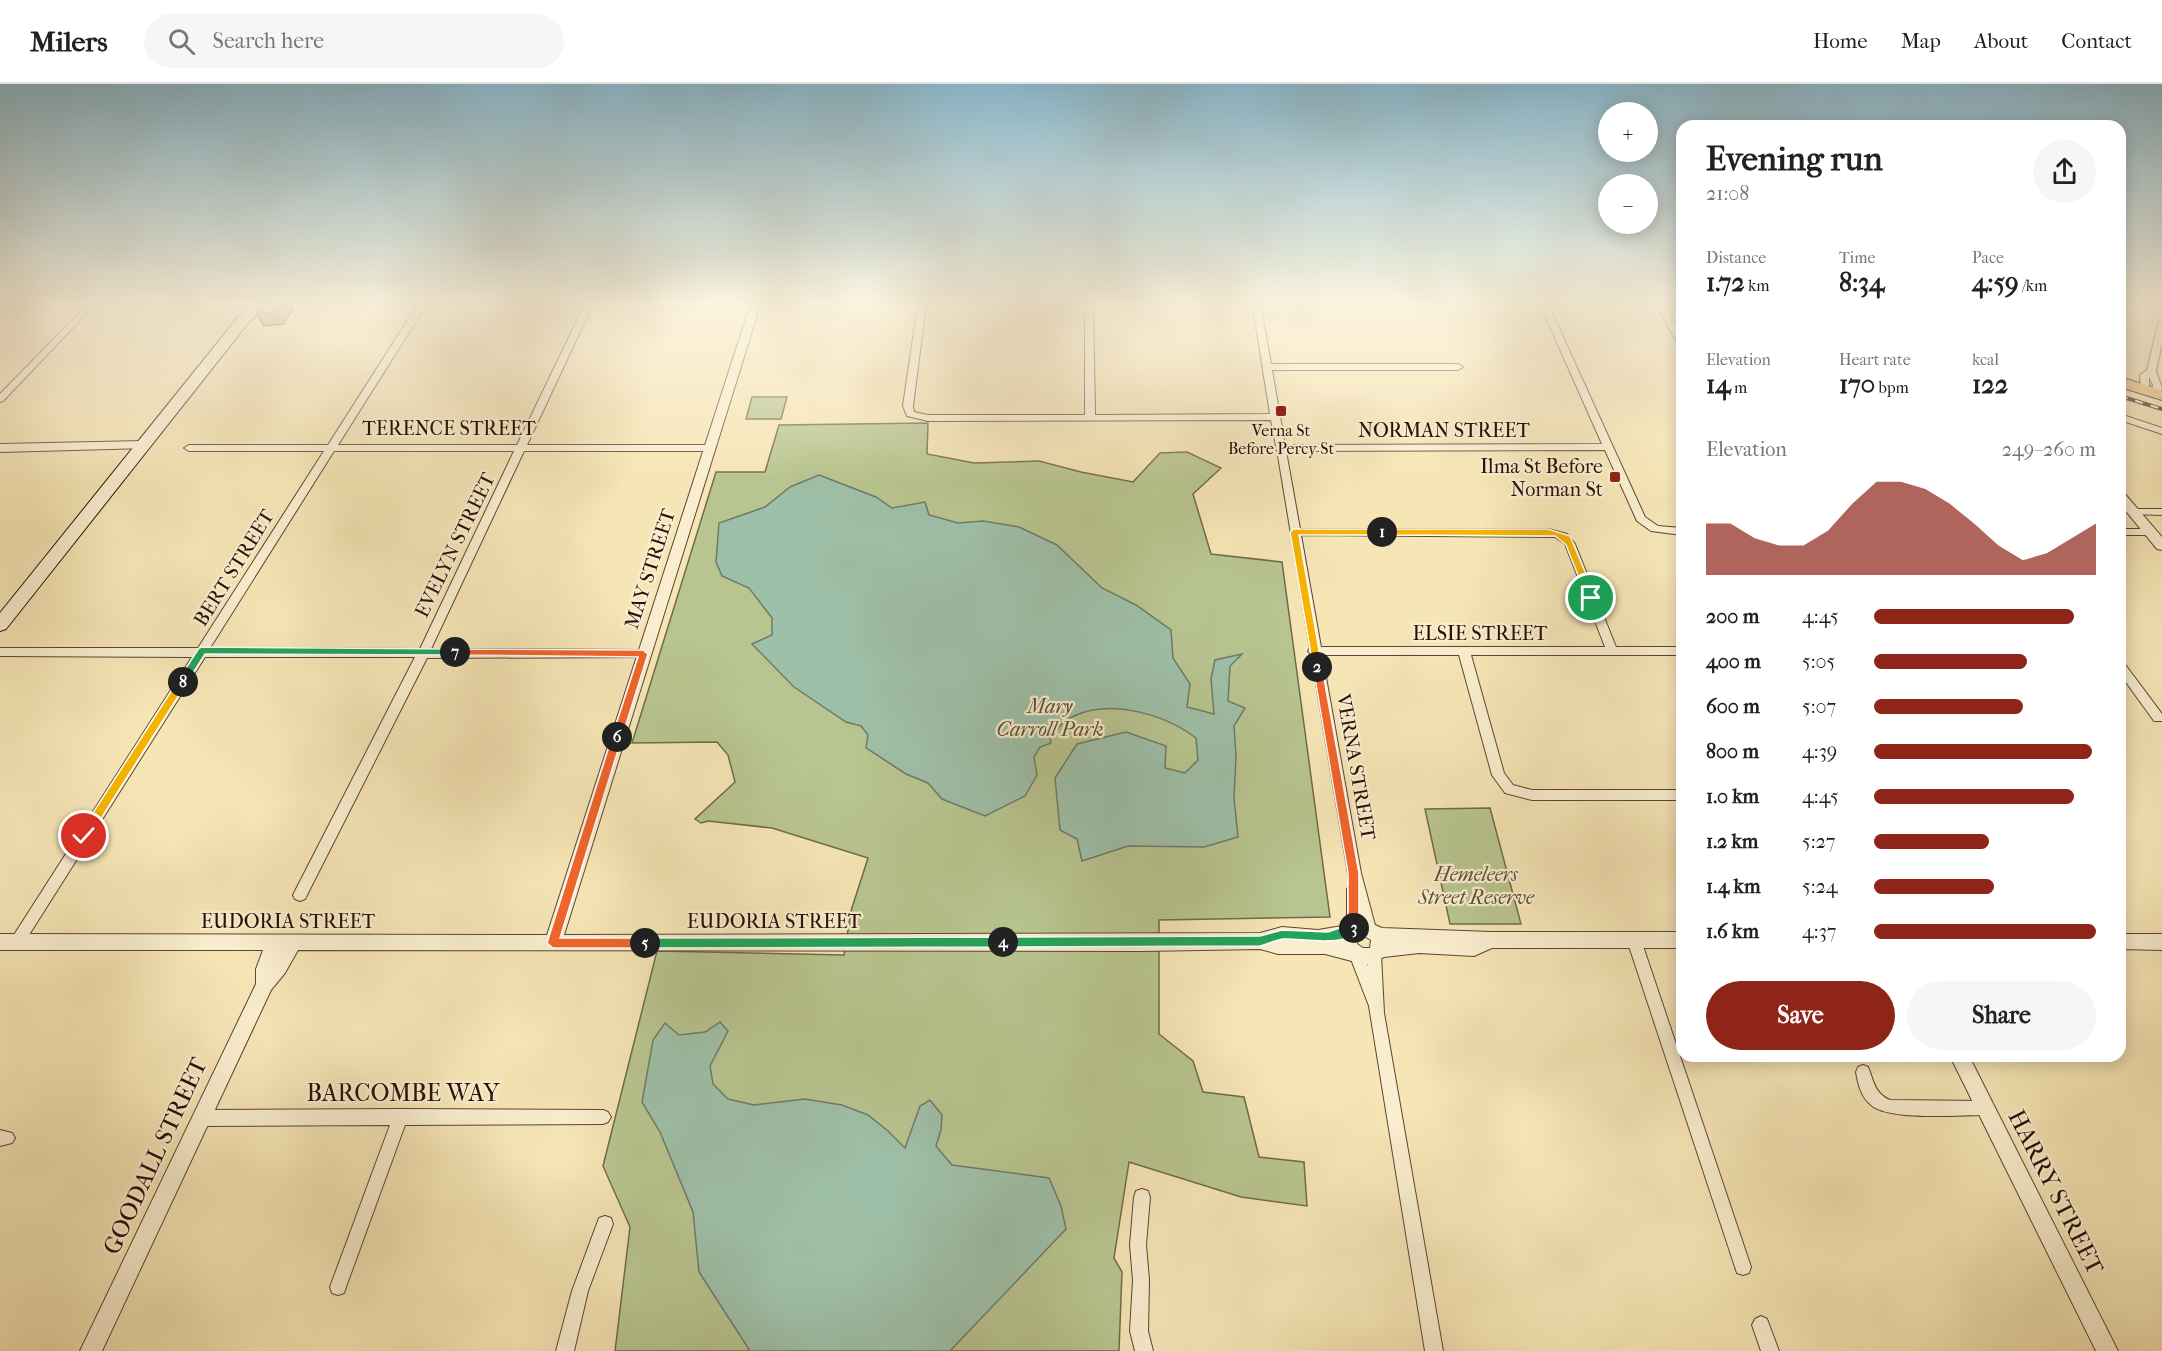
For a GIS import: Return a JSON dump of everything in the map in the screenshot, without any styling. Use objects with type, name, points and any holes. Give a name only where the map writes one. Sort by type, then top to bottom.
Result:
[{"type":"highway","points":[[2126,376],[2154,386]]},
{"type":"highway","points":[[2126,383],[2154,386]]},
{"type":"main road","points":[[0,625],[209,363]]},
{"type":"street","points":[[0,399],[34,363]]},
{"type":"street","name":"BERT STREET","points":[[8,942],[202,651],[385,363]]},
{"type":"street","name":"EVELYN STREET","points":[[300,896],[424,652],[561,363]]},
{"type":"street","name":"MAY STREET","points":[[553,943],[736,363]]},
{"type":"street","points":[[914,363],[908,406],[910,414],[928,418],[1275,417]]},
{"type":"street","points":[[1090,363],[1090,418]]},
{"type":"street","name":"VERNA STREET","points":[[1265,363],[1314,651],[1367,938],[1377,1013],[1434,1351]]},
{"type":"street","points":[[1571,363],[1643,521],[1661,531],[1676,532]]},
{"type":"street","points":[[2154,386],[2157,363]]},
{"type":"street","points":[[1266,367],[1458,367]]},
{"type":"street","points":[[2126,419],[2162,431]]},
{"type":"street","name":"NORMAN STREET","points":[[1280,448],[1609,447]]},
{"type":"street","points":[[0,448],[141,448]]},
{"type":"street","name":"TERENCE STREET","points":[[189,448],[710,448]]},
{"type":"street","points":[[2126,503],[2162,546]]},
{"type":"street","points":[[2133,512],[2162,512]]},
{"type":"street","points":[[1294,532],[1548,532],[1557,534],[1567,538],[1570,544],[1612,651]]},
{"type":"street","points":[[2126,532],[2150,532]]},
{"type":"street","name":"ELSIE STREET","points":[[1314,651],[1676,651]]},
{"type":"street","points":[[1464,651],[1498,775],[1509,789],[1532,795],[1676,795]]},
{"type":"street","points":[[0,652],[643,654]]},
{"type":"street","points":[[2126,674],[2158,718]]},
{"type":"street","name":"EUDORIA STREET","points":[[1260,941],[1282,934],[1318,938],[1367,938],[1419,945],[1474,948],[1491,940],[1676,939]]},
{"type":"street","points":[[1355,953],[1348,946],[1347,938],[1367,938]]},
{"type":"street","points":[[1634,939],[1743,1268]]},
{"type":"street","name":"GOODALL STREET","points":[[91,1351],[265,984],[279,968],[294,941]]},
{"type":"street","name":"EUDORIA STREET","points":[[8,942],[1142,943],[1260,941],[1278,946],[1325,946],[1355,953]]},
{"type":"street","name":"GOODALL STREET","points":[[265,984],[265,969],[274,942]]},
{"type":"street","points":[[2126,942],[2162,942]]},
{"type":"street","name":"VERNA STREET","points":[[1355,953],[1377,1013]]},
{"type":"street","name":"HARRY STREET","points":[[1962,1062],[2107,1351]]},
{"type":"street","points":[[1863,1072],[1866,1090],[1881,1105],[1985,1108]]},
{"type":"street","points":[[338,1287],[401,1116]]},
{"type":"street","name":"BARCOMBE WAY","points":[[202,1118],[603,1117]]},
{"type":"street","points":[[1142,1197],[1138,1245],[1141,1280],[1139,1331],[1144,1351]]},
{"type":"street","points":[[565,1351],[580,1291],[605,1224]]},
{"type":"street","points":[[1761,1325],[1770,1351]]},
{"type":"green space","points":[[752,397],[787,397],[781,419],[746,419]]},
{"type":"green space","name":"Mary Carroll Park","points":[[928,423],[927,454],[974,463],[1039,461],[1133,482],[1160,453],[1187,452],[1221,468],[1193,494],[1211,554],[1282,562],[1330,917],[1159,920],[1159,1034],[1193,1061],[1203,1092],[1244,1097],[1259,1157],[1304,1162],[1307,1206],[1241,1197],[1129,1162],[1114,1258],[1122,1272],[1119,1351],[615,1351],[630,1227],[603,1166],[657,951],[844,955],[851,911],[868,858],[772,828],[708,821],[701,823],[695,819],[735,782],[728,755],[717,742],[632,743],[716,472],[765,472],[779,425]]},
{"type":"green space","name":"Hemeleers Street Reserve","points":[[1490,808],[1521,924],[1450,924],[1425,809]]},
{"type":"shaded area","points":[[819,475],[876,497],[892,508],[925,502],[929,515],[958,523],[983,521],[1019,527],[1057,545],[1102,588],[1136,605],[1171,630],[1173,658],[1190,684],[1187,707],[1214,714],[1211,679],[1215,660],[1242,654],[1230,666],[1228,701],[1245,708],[1234,726],[1236,757],[1234,798],[1238,837],[1204,847],[1128,846],[1082,861],[1077,839],[1060,830],[1055,778],[1077,744],[1126,732],[1166,746],[1165,768],[1185,773],[1198,760],[1196,738],[1183,729],[1153,716],[1121,709],[1105,709],[1089,711],[1070,718],[1050,737],[1051,743],[1040,747],[1034,757],[1037,775],[1025,796],[985,816],[942,799],[928,783],[906,774],[866,748],[868,735],[861,726],[846,722],[794,687],[752,644],[772,635],[772,618],[749,588],[722,576],[716,562],[719,523],[765,507],[790,487]]},
{"type":"shaded area","points":[[720,1022],[728,1031],[710,1066],[713,1084],[728,1099],[754,1105],[805,1099],[842,1105],[868,1115],[905,1148],[920,1106],[930,1100],[942,1115],[941,1130],[936,1146],[952,1165],[1049,1178],[1061,1206],[1066,1229],[950,1351],[750,1351],[699,1272],[693,1212],[660,1132],[642,1102],[653,1040],[665,1023],[679,1035],[705,1032]]},
{"type":"railway","points":[[2126,398],[2162,409]]},
{"type":"place","name":"Verna St Before Percy St","points":[[1281,411]]},
{"type":"place","name":"Ilma St Before Norman St","points":[[1615,477]]},
{"type":"route","points":[[84,836],[202,651],[643,654],[553,943],[1142,943],[1260,941],[1282,934],[1300,937],[1328,937],[1354,929],[1354,873],[1294,532],[1548,532],[1557,534],[1567,538],[1591,598]]}]
